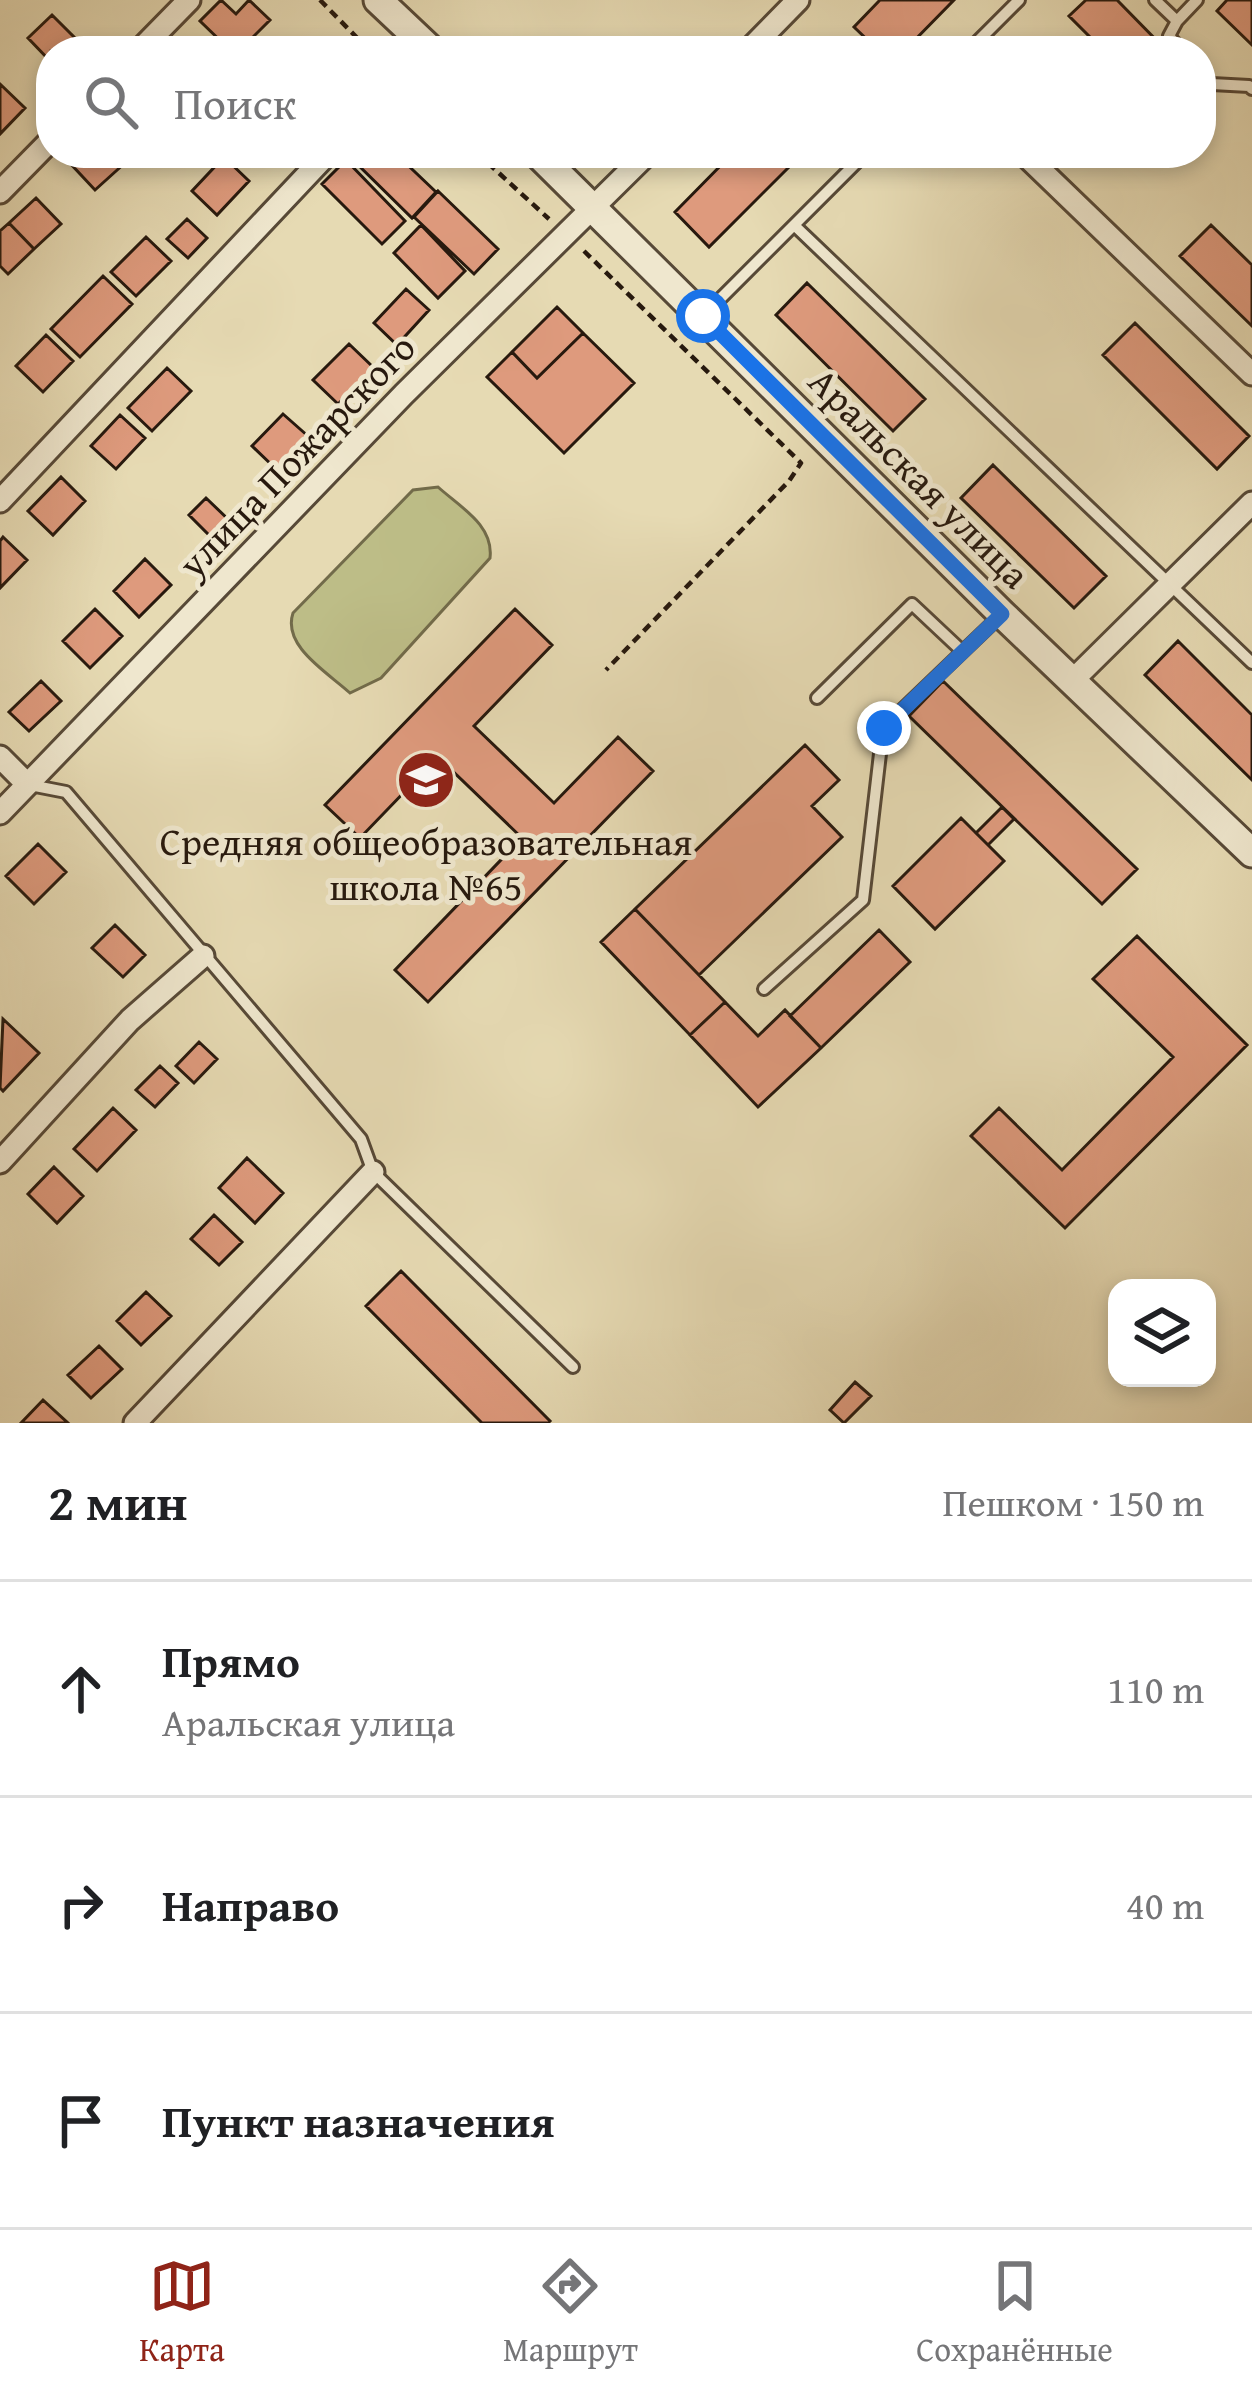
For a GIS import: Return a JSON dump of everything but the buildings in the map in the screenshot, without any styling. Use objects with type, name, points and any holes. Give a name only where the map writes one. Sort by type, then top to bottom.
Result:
[{"type":"street","points":[[154,36],[189,0]]},
{"type":"street","points":[[763,36],[798,0]]},
{"type":"street","points":[[383,1],[417,36]]},
{"type":"street","points":[[0,192],[36,155]]},
{"type":"street","points":[[0,501],[314,168]]},
{"type":"street","name":"Аральская улица","points":[[553,168],[1002,614],[1252,853]]},
{"type":"street","name":"улица Пожарского","points":[[0,812],[404,394],[634,168]]},
{"type":"street","points":[[1038,168],[1252,374]]},
{"type":"street","points":[[1072,680],[1252,503]]},
{"type":"street","points":[[0,757],[27,784]]},
{"type":"street","points":[[0,1162],[130,1021],[202,956]]},
{"type":"street","points":[[135,1423],[373,1172]]},
{"type":"lane","points":[[983,36],[1019,0]]},
{"type":"lane","points":[[1155,0],[1177,21]]},
{"type":"lane","points":[[1170,36],[1197,0]]},
{"type":"lane","points":[[1216,84],[1252,89]]},
{"type":"lane","points":[[703,316],[851,168]]},
{"type":"lane","points":[[794,225],[1252,663]]},
{"type":"lane","points":[[817,698],[912,604],[962,651]]},
{"type":"lane","points":[[764,988],[863,900],[884,728],[1002,614]]},
{"type":"lane","points":[[27,784],[65,792],[362,1139],[373,1172],[573,1367]]},
{"type":"path","points":[[320,0],[355,36]]},
{"type":"path","points":[[494,168],[801,463],[789,481],[606,670]]},
{"type":"green space","points":[[438,487],[481,526],[490,558],[381,678],[350,693],[300,647],[291,625],[293,613],[413,490]]},
{"type":"place","name":"Средняя общеобразовательная школа №65","points":[[426,780]]},
{"type":"route","points":[[703,316],[1002,614],[884,728]]}]
